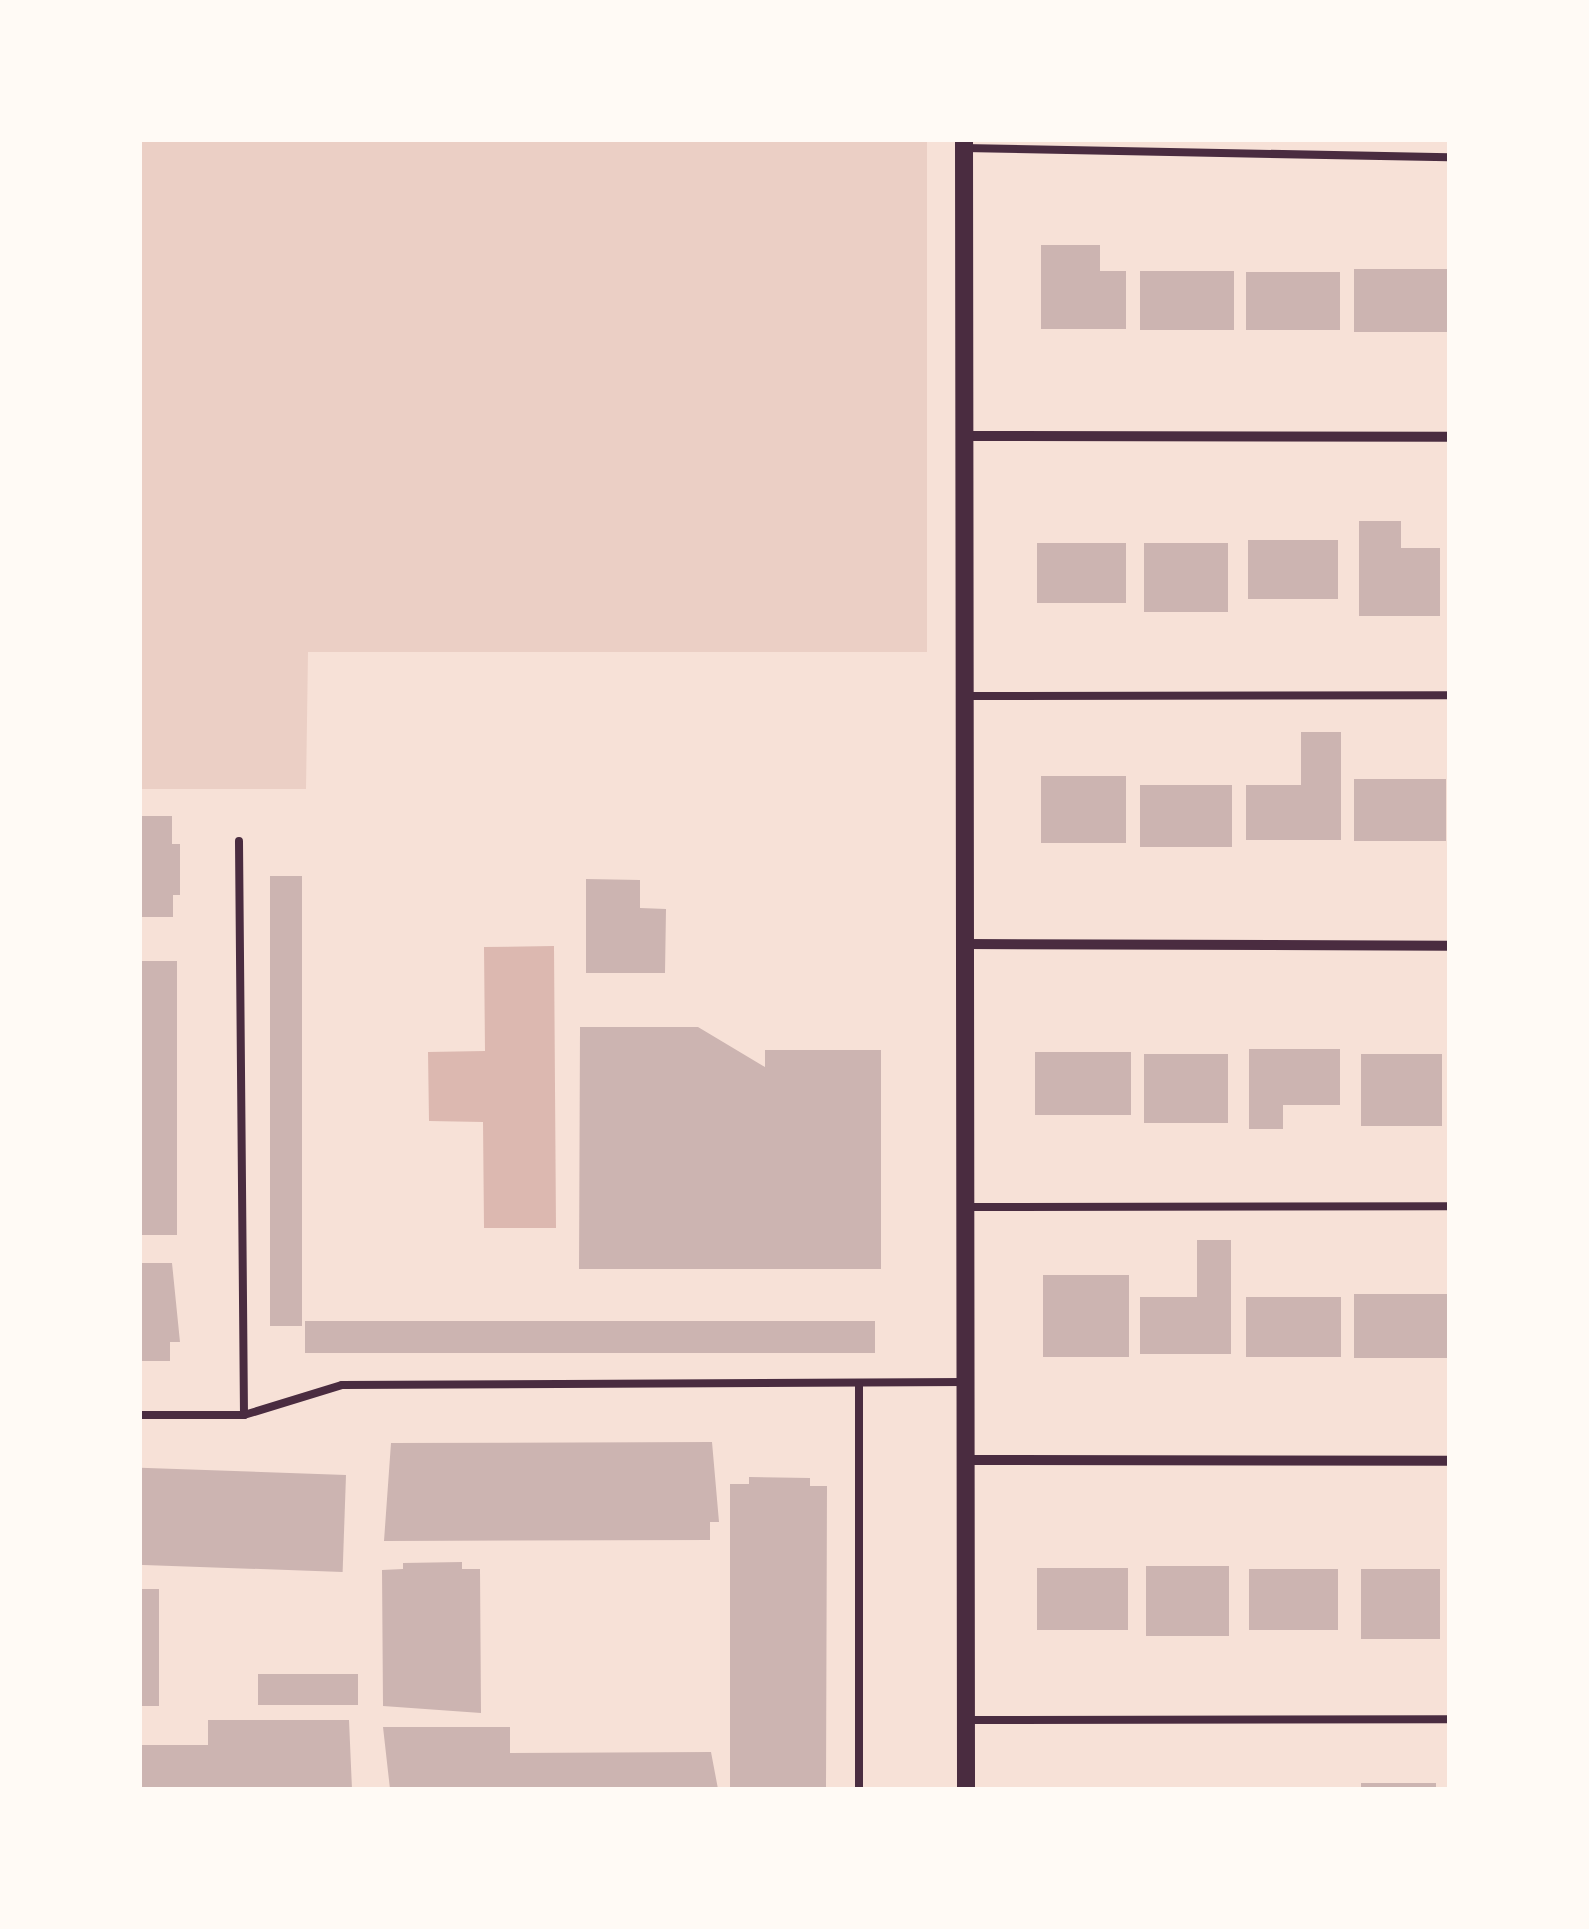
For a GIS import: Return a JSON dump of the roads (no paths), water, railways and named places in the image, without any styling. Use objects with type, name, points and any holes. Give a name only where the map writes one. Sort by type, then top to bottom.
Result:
[{"type":"street","points":[[964,144],[966,1789]]},
{"type":"street","points":[[964,436],[1449,437]]},
{"type":"street","points":[[965,944],[1449,946]]},
{"type":"street","points":[[965,1460],[1449,1461]]},
{"type":"lane","points":[[964,144],[1449,157]]},
{"type":"lane","points":[[965,696],[1449,694]]},
{"type":"lane","points":[[239,841],[244,1415]]},
{"type":"lane","points":[[965,1207],[1449,1206]]},
{"type":"lane","points":[[140,1415],[244,1415],[342,1385],[966,1382]]},
{"type":"lane","points":[[858,1789],[859,1385]]},
{"type":"lane","points":[[965,1720],[1449,1719]]}]
